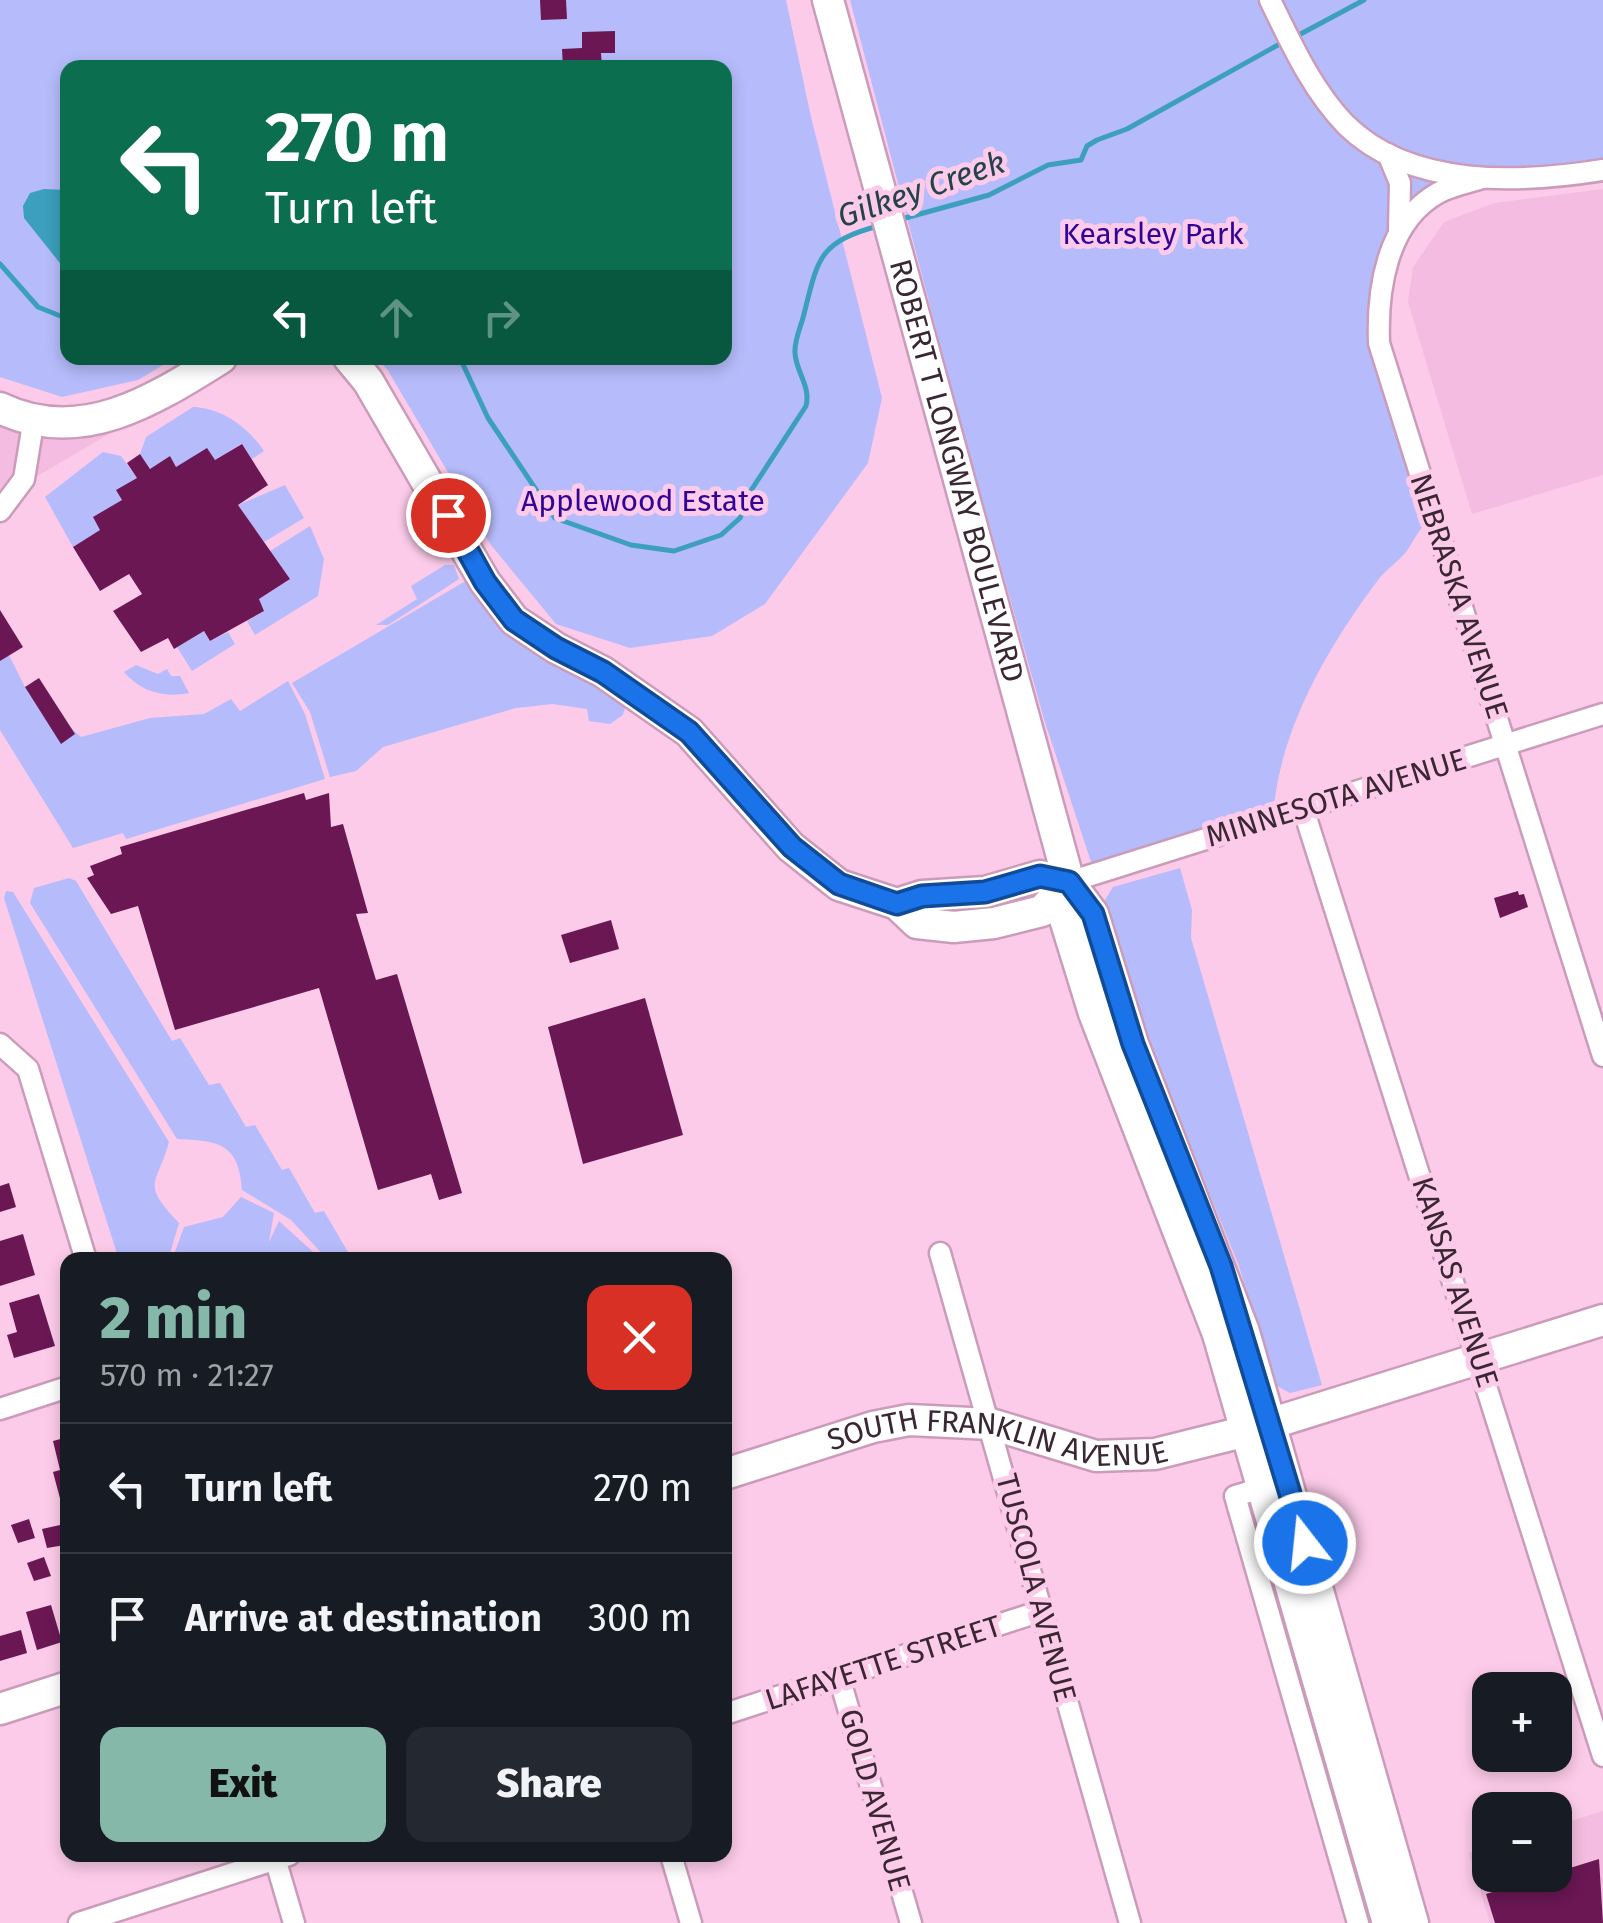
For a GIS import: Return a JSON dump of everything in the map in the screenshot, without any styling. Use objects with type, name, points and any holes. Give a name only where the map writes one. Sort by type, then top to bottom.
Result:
[{"type":"street","name":"ROBERT T LONGWAY BOULEVARD","points":[[828,0],[1069,882],[1093,914],[1133,1044],[1221,1266],[1259,1427],[1413,1923]]},
{"type":"street","points":[[1270,0],[1321,94],[1348,127],[1388,154],[1483,178],[1555,177],[1603,170]]},
{"type":"street","points":[[1388,154],[1400,183],[1402,213],[1396,240]]},
{"type":"street","name":"NEBRASKA AVENUE","points":[[1483,178],[1438,193],[1414,213],[1396,240],[1378,304],[1379,343],[1603,1056]]},
{"type":"street","points":[[0,408],[34,418],[80,422],[118,415],[152,400],[210,365]]},
{"type":"street","points":[[354,365],[387,413],[485,582],[514,620],[603,672],[689,732],[784,840],[831,879],[897,904],[917,923],[972,926],[1042,911],[1069,882]]},
{"type":"street","points":[[0,511],[24,479],[34,418]]},
{"type":"street","name":"MINNESOTA AVENUE","points":[[1069,882],[1603,714]]},
{"type":"street","name":"KANSAS AVENUE","points":[[1304,808],[1603,1756]]},
{"type":"street","points":[[0,1044],[28,1068],[84,1252]]},
{"type":"street","name":"TUSCOLA AVENUE","points":[[940,1253],[1130,1923]]},
{"type":"street","name":"SOUTH FRANKLIN AVENUE","points":[[732,1472],[892,1423],[991,1424],[1096,1456],[1155,1454],[1259,1427],[1603,1320]]},
{"type":"street","points":[[0,1409],[60,1390]]},
{"type":"street","name":"ROBERT T LONGWAY BOULEVARD","points":[[1259,1427],[1262,1488],[1388,1923]]},
{"type":"street","points":[[1262,1488],[1235,1496],[1358,1923]]},
{"type":"street","name":"LAFAYETTE STREET","points":[[732,1712],[1041,1611]]},
{"type":"street","name":"GOLD AVENUE","points":[[839,1677],[910,1923]]},
{"type":"street","points":[[0,1708],[60,1689]]},
{"type":"street","points":[[79,1923],[262,1862]]},
{"type":"street","points":[[281,1862],[294,1923]]},
{"type":"street","points":[[673,1862],[690,1923]]},
{"type":"shaded area","points":[[1603,189],[1603,475],[1472,514],[1408,302],[1413,267],[1444,222],[1494,203]]},
{"type":"shaded area","points":[[60,190],[60,263],[24,218],[23,206],[30,193]]},
{"type":"shaded area","points":[[145,413],[0,498],[0,414]]},
{"type":"shaded area","points":[[1603,1811],[1603,1923],[1490,1923],[1481,1892],[1572,1892],[1572,1821]]},
{"type":"green space","name":"Applewood Estate","points":[[0,0],[786,0],[811,117],[882,398],[868,463],[765,604],[712,636],[630,648],[556,624],[491,545],[383,365],[732,365],[732,60],[60,60],[60,365],[163,365],[138,380],[62,397],[0,377]]},
{"type":"green space","name":"Kearsley Park","points":[[850,0],[1603,0],[1603,167],[1483,178],[1414,213],[1378,304],[1434,517],[1378,580],[1308,692],[1284,754],[1273,818],[1095,874],[1044,719],[958,413]]},
{"type":"green space","points":[[193,407],[233,420],[264,451],[252,459],[241,444],[215,460],[206,449],[176,467],[170,456],[150,469],[140,454],[146,437]]},
{"type":"green space","points":[[103,452],[121,456],[137,478],[117,490],[122,500],[100,530],[73,547],[45,497]]},
{"type":"green space","points":[[285,485],[304,518],[264,542],[238,505]]},
{"type":"green space","points":[[310,526],[324,559],[318,596],[255,635],[247,621],[264,611],[259,599],[290,579],[270,551]]},
{"type":"green space","points":[[445,565],[454,565],[459,579],[388,625],[376,625],[417,599],[411,586]]},
{"type":"green space","points":[[469,579],[617,692],[626,704],[623,715],[610,724],[589,721],[587,709],[553,704],[516,708],[383,747],[356,771],[330,777],[310,712],[292,683]]},
{"type":"green space","points":[[204,631],[210,641],[228,632],[235,644],[192,671],[177,647]]},
{"type":"green space","points":[[9,655],[25,687],[81,737],[150,718],[204,714],[231,699],[240,711],[288,681],[305,714],[325,779],[126,839],[123,833],[73,848],[0,730],[0,661]]},
{"type":"green space","points":[[136,665],[158,674],[167,669],[171,676],[180,676],[189,693],[171,695],[145,689],[124,672]]},
{"type":"green space","points":[[1180,868],[1192,910],[1191,938],[1322,1385],[1290,1393],[1273,1384],[1239,1266],[1155,1060],[1105,900],[1113,887]]},
{"type":"green space","points":[[69,878],[76,881],[172,1041],[180,1038],[209,1085],[220,1083],[246,1127],[255,1125],[282,1170],[289,1168],[315,1213],[324,1211],[348,1252],[321,1252],[291,1220],[242,1190],[236,1162],[223,1147],[177,1139],[30,903],[34,888]]},
{"type":"green space","points":[[6,891],[13,892],[169,1142],[155,1184],[159,1199],[179,1223],[170,1252],[116,1252],[4,898]]},
{"type":"green space","points":[[241,1197],[274,1213],[269,1242],[279,1221],[313,1252],[175,1252],[184,1227],[223,1217]]},
{"type":"building","points":[[540,0],[566,0],[567,19],[541,20]]},
{"type":"building","points":[[615,31],[615,53],[601,53],[601,60],[563,60],[562,49],[582,48],[582,32]]},
{"type":"building","points":[[242,444],[268,485],[238,505],[290,579],[259,599],[264,611],[210,641],[204,631],[174,649],[168,638],[141,652],[113,611],[142,594],[129,574],[100,591],[73,547],[100,530],[93,517],[122,500],[116,490],[137,478],[127,463],[140,454],[150,469],[170,456],[176,467],[207,448],[215,460]]},
{"type":"building","points":[[0,610],[23,647],[0,661]]},
{"type":"building","points":[[39,678],[75,734],[61,744],[25,687]]},
{"type":"building","points":[[304,793],[306,800],[329,793],[331,827],[343,824],[368,913],[356,914],[376,980],[397,974],[462,1193],[439,1200],[431,1174],[378,1190],[319,988],[175,1030],[138,906],[111,914],[87,878],[94,875],[90,866],[122,854],[120,847]]},
{"type":"building","points":[[1518,891],[1519,895],[1524,894],[1528,907],[1500,918],[1494,898]]},
{"type":"building","points":[[611,920],[619,949],[570,963],[561,935]]},
{"type":"building","points":[[645,998],[683,1135],[583,1164],[548,1027]]},
{"type":"building","points":[[9,1183],[16,1207],[0,1212],[0,1186]]},
{"type":"building","points":[[23,1234],[35,1275],[0,1286],[0,1241]]},
{"type":"building","points":[[39,1294],[55,1346],[14,1358],[7,1335],[17,1332],[9,1303]]},
{"type":"building","points":[[60,1439],[60,1470],[53,1441]]},
{"type":"building","points":[[60,1470],[60,1498],[53,1472]]},
{"type":"building","points":[[29,1519],[35,1538],[18,1543],[11,1525]]},
{"type":"building","points":[[60,1525],[60,1546],[47,1548],[42,1529]]},
{"type":"building","points":[[44,1557],[51,1576],[34,1581],[27,1563]]},
{"type":"building","points":[[51,1605],[60,1643],[37,1650],[26,1612]]},
{"type":"building","points":[[21,1630],[27,1653],[0,1661],[0,1636]]},
{"type":"building","points":[[1599,1859],[1603,1923],[1495,1923],[1486,1894],[1572,1892],[1572,1867]]},
{"type":"waterway","name":"Gilkey Creek","points":[[1295,37],[1364,0]]},
{"type":"waterway","name":"Gilkey Creek","points":[[898,220],[989,195],[1048,165],[1081,160],[1087,146],[1097,140],[1127,129],[1285,41]]},
{"type":"waterway","name":"Gilkey Creek","points":[[463,365],[488,418],[555,518],[631,545],[674,551],[721,535],[740,518],[750,492],[806,406],[807,392],[795,348],[818,266],[832,246],[878,226]]},
{"type":"waterway","name":"Gilkey Creek","points":[[0,264],[38,307],[60,316]]},
{"type":"route","points":[[448,515],[485,582],[514,620],[534,636],[603,672],[689,732],[792,847],[839,884],[897,904],[922,896],[985,892],[1040,876],[1069,882],[1093,914],[1133,1044],[1221,1266],[1305,1543]]}]
